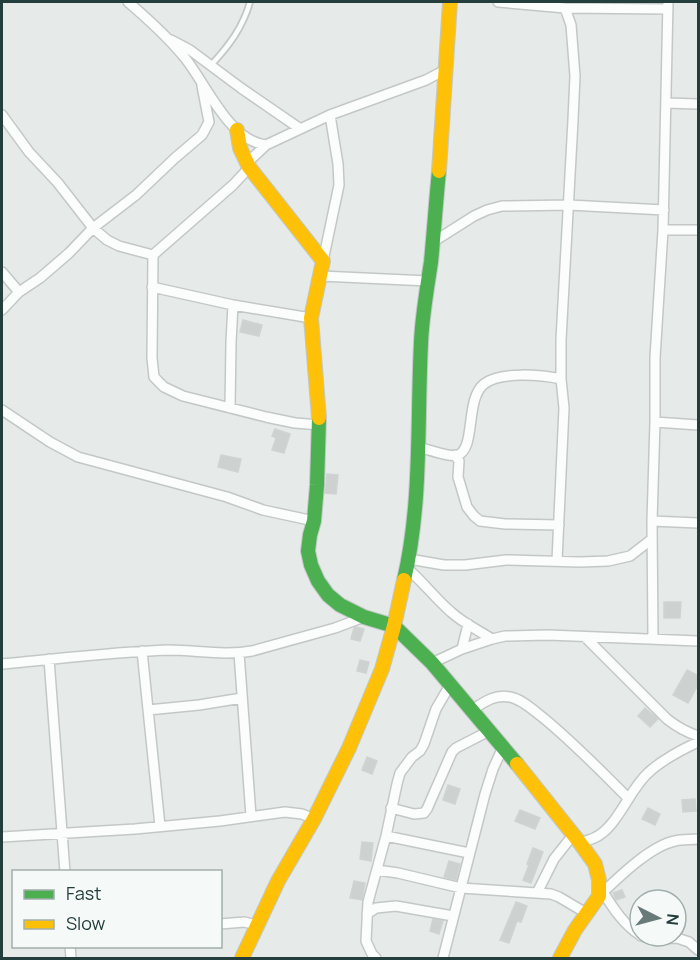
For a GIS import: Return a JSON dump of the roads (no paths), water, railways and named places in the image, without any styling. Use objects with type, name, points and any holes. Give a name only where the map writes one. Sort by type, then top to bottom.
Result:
[{"type":"street","points":[[128,2],[168,39],[186,60],[218,107],[237,130],[250,140],[266,145]]},
{"type":"street","points":[[242,958],[278,880],[314,819],[350,748],[382,669],[408,563],[418,447],[421,341],[433,242],[450,2]]},
{"type":"street","points":[[498,2],[565,8],[668,5],[664,210],[655,358],[656,422],[652,521],[653,639]]},
{"type":"street","points":[[557,561],[564,408],[561,340],[574,76],[571,25],[565,8]]},
{"type":"street","points":[[168,39],[190,50],[299,128]]},
{"type":"street","points":[[320,425],[279,420],[183,396],[164,387],[154,377],[152,358],[153,255],[233,185],[249,167],[250,160],[266,145],[330,115],[426,80],[445,70]]},
{"type":"street","points":[[2,310],[19,292],[40,278],[93,228],[136,195],[174,158],[202,135],[209,122],[201,81]]},
{"type":"street","points":[[666,103],[699,104]]},
{"type":"street","points":[[330,115],[339,185],[311,318],[320,425],[314,521],[308,550],[311,566],[328,595],[340,605],[364,617],[394,626],[432,663],[577,839],[595,864],[601,894],[628,925]]},
{"type":"street","points":[[2,116],[93,228],[107,240],[119,246],[153,255]]},
{"type":"street","points":[[237,130],[240,148],[249,167],[323,261]]},
{"type":"street","points":[[433,242],[474,216],[502,206],[569,205],[664,210]]},
{"type":"street","points":[[663,230],[699,230]]},
{"type":"street","points":[[2,272],[19,292]]},
{"type":"street","points":[[321,276],[428,281]]},
{"type":"street","points":[[152,287],[233,305],[311,318]]},
{"type":"street","points":[[230,408],[233,305]]},
{"type":"street","points":[[455,456],[461,453],[468,442],[472,408],[483,385],[493,379],[508,377],[539,375],[561,379]]},
{"type":"street","points":[[2,410],[50,442],[78,457],[227,497],[263,510],[314,521]]},
{"type":"street","points":[[656,422],[699,425]]},
{"type":"street","points":[[418,447],[455,456],[459,461],[459,481],[467,507],[480,521],[559,525]]},
{"type":"street","points":[[652,521],[699,523]]},
{"type":"street","points":[[408,563],[465,565],[506,560],[580,562],[621,559],[630,556],[652,539]]},
{"type":"street","points":[[408,563],[449,610],[492,639]]},
{"type":"street","points":[[2,664],[142,651],[239,653],[335,628],[364,617]]},
{"type":"street","points":[[462,649],[468,624]]},
{"type":"street","points":[[432,663],[462,649],[492,639],[521,635],[699,640]]},
{"type":"street","points":[[585,637],[676,727],[699,736]]},
{"type":"street","points":[[142,651],[160,826]]},
{"type":"street","points":[[239,653],[251,816]]},
{"type":"street","points":[[49,659],[65,870]]},
{"type":"street","points":[[376,958],[366,941],[368,902],[400,773],[424,744],[436,709],[450,685]]},
{"type":"street","points":[[472,710],[495,697],[510,697],[523,703],[558,729],[628,798]]},
{"type":"street","points":[[148,710],[242,698]]},
{"type":"street","points":[[392,808],[414,814],[424,813],[452,752],[456,747],[489,731]]},
{"type":"street","points":[[537,893],[554,859],[577,839],[595,838],[603,833],[647,774],[671,756],[699,742]]},
{"type":"street","points":[[443,958],[485,794],[503,747]]},
{"type":"street","points":[[2,837],[220,821],[285,812],[302,814],[314,819]]},
{"type":"street","points":[[386,836],[469,853]]},
{"type":"street","points":[[560,958],[575,930],[601,894],[643,858],[674,841],[699,839]]},
{"type":"street","points":[[377,870],[461,888],[551,894],[586,913]]},
{"type":"street","points":[[368,914],[376,908],[396,906],[453,916]]},
{"type":"street","points":[[222,924],[244,922],[258,925]]},
{"type":"lane","points":[[210,66],[230,45],[242,24],[250,2]]}]
